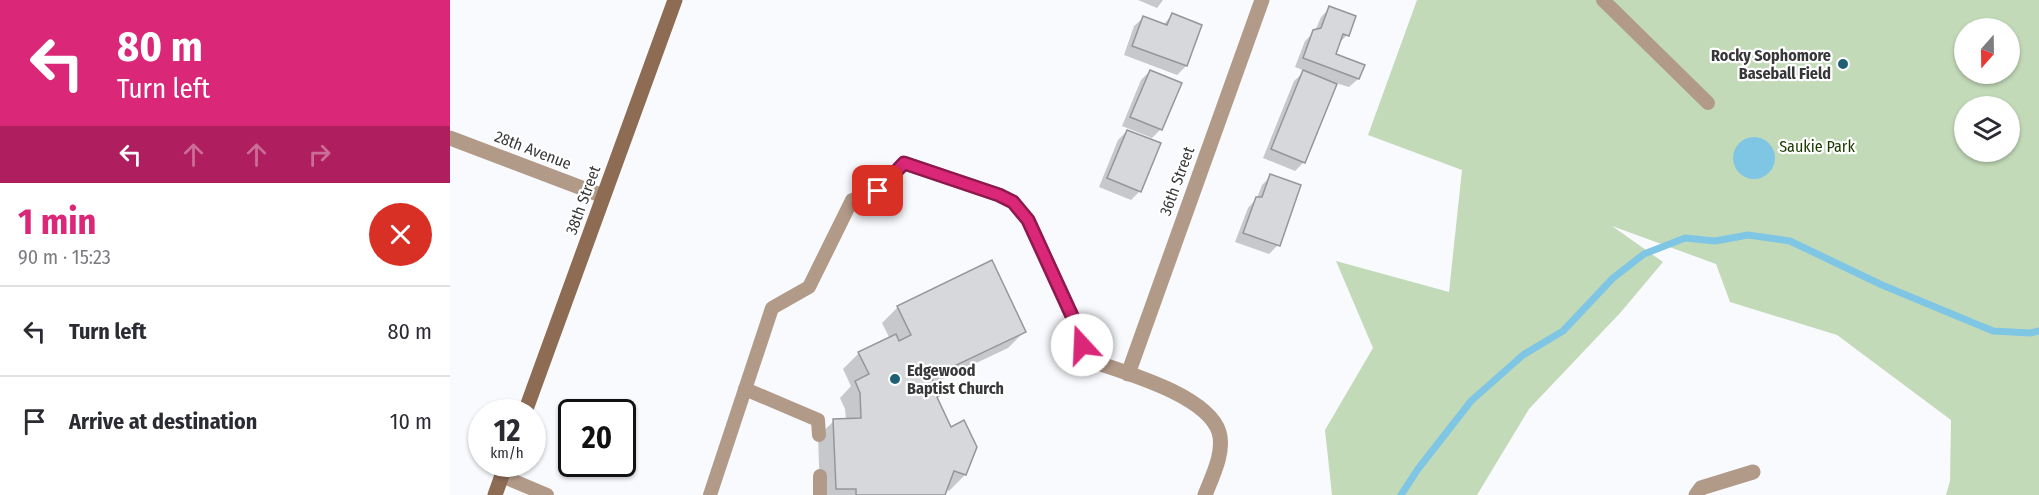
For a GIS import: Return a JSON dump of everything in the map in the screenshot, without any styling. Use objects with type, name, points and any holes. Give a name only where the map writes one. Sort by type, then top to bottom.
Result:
[{"type":"street","name":"38th Street","points":[[530,399],[675,0]]},
{"type":"street","name":"36th Street","points":[[1128,374],[1262,0]]},
{"type":"street","name":"28th Avenue","points":[[450,138],[603,196]]},
{"type":"street","points":[[1092,361],[1193,401],[1210,417],[1219,432],[1220,448],[1205,495]]},
{"type":"street","points":[[1696,495],[1701,488],[1753,472]]},
{"type":"street","points":[[495,495],[501,477]]},
{"type":"lane","points":[[1603,0],[1708,102]]},
{"type":"lane","points":[[710,495],[772,308],[809,286],[852,200],[878,191],[904,163],[999,195],[1013,202],[1028,220],[1078,329],[1082,345],[1092,361]]},
{"type":"lane","points":[[745,389],[818,420],[819,435]]},
{"type":"lane","points":[[820,476],[820,495]]},
{"type":"lane","points":[[516,477],[547,495]]},
{"type":"green space","name":"Saukie Park","points":[[1417,0],[2039,0],[2039,495],[1946,495],[1950,481],[1951,420],[1837,335],[1730,302],[1716,264],[1612,226],[1663,262],[1621,312],[1529,409],[1477,495],[1332,495],[1325,430],[1373,348],[1336,261],[1449,292],[1462,170],[1368,135]]},
{"type":"water","points":[[1754,137],[1769,143],[1775,158],[1769,173],[1754,179],[1739,173],[1733,158],[1739,143]]},
{"type":"building","points":[[1329,6],[1356,16],[1349,36],[1343,34],[1336,54],[1365,65],[1359,79],[1303,58],[1313,30],[1321,28]]},
{"type":"building","points":[[1172,13],[1202,25],[1187,66],[1132,46],[1143,16],[1167,25]]},
{"type":"building","points":[[1150,70],[1182,83],[1162,130],[1130,117]]},
{"type":"building","points":[[1303,70],[1337,84],[1305,163],[1271,149]]},
{"type":"building","points":[[1127,130],[1161,143],[1141,192],[1107,178]]},
{"type":"building","points":[[1270,174],[1301,185],[1280,246],[1243,233],[1256,197],[1262,197]]},
{"type":"building","name":"Edgewood Baptist Church","points":[[992,260],[1026,332],[931,377],[939,396],[937,397],[951,427],[964,420],[977,447],[966,475],[954,471],[945,495],[856,495],[856,489],[836,489],[833,419],[861,418],[860,393],[855,381],[869,374],[858,352],[896,334],[899,341],[911,335],[897,306]]},
{"type":"waterway","points":[[1401,495],[1418,469],[1471,401],[1523,355],[1563,331],[1613,278],[1644,254],[1685,238],[1715,241],[1748,235],[1790,241],[1882,285],[1993,331],[2030,333],[2039,331]]},
{"type":"place","name":"Rocky Sophomore Baseball Field","points":[[1843,64]]},
{"type":"place","name":"Edgewood Baptist Church","points":[[895,379]]},
{"type":"route","points":[[878,191],[904,163],[999,195],[1013,202],[1028,220],[1078,329],[1082,345]]}]
